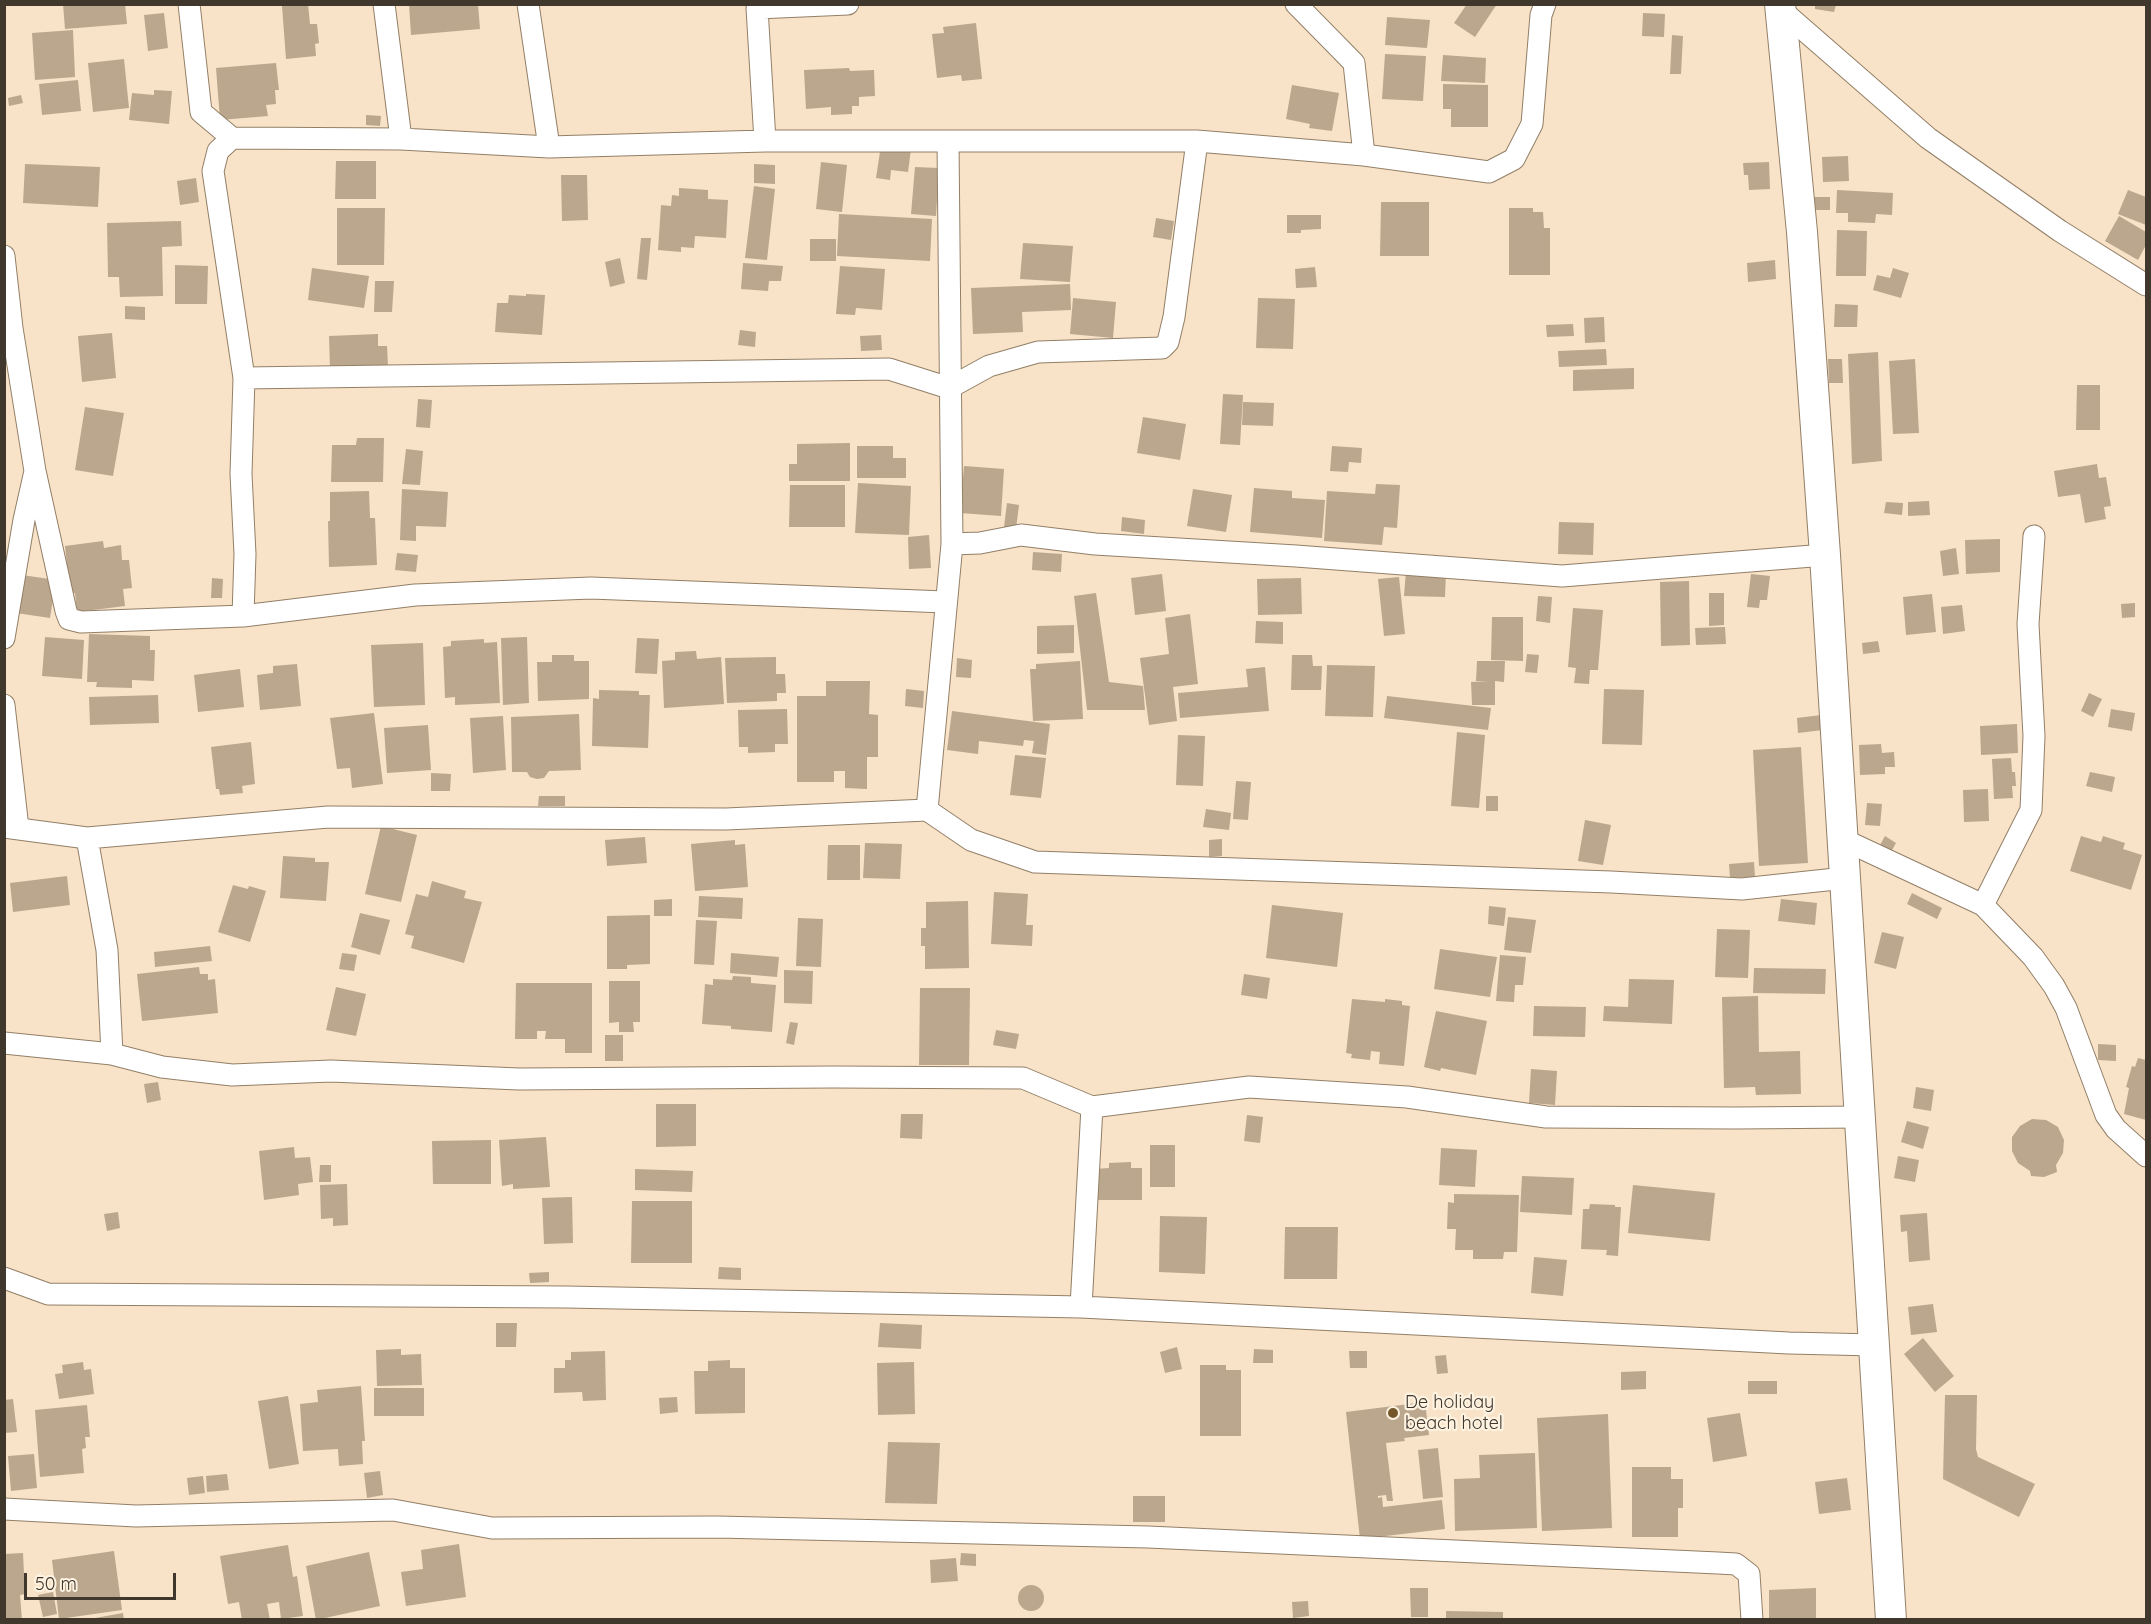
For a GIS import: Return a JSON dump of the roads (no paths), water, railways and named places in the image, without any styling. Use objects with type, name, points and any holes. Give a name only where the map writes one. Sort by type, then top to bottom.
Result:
[{"type":"street","points":[[189,4],[201,112],[232,138],[401,139],[549,147],[765,141],[1197,141],[1364,155],[1489,172],[1514,159],[1532,124],[1541,15],[1545,4]]},
{"type":"street","points":[[384,4],[401,139]]},
{"type":"street","points":[[528,4],[549,147]]},
{"type":"street","points":[[765,141],[757,6],[848,4]]},
{"type":"street","points":[[1296,4],[1354,63],[1364,155]]},
{"type":"street","points":[[1780,7],[1928,138],[2060,231],[2146,285]]},
{"type":"street","points":[[1780,7],[1802,232],[1825,555],[1891,1620]]},
{"type":"street","points":[[232,138],[218,151],[213,171],[244,378],[241,474],[245,554],[243,616]]},
{"type":"street","points":[[927,810],[952,544],[948,141]]},
{"type":"street","points":[[244,378],[889,369],[949,388],[990,366],[1038,352],[1162,348],[1168,342],[1174,317],[1197,141]]},
{"type":"street","points":[[4,256],[8,329],[35,471],[69,619],[81,622],[243,616],[415,595],[591,588],[945,602]]},
{"type":"street","points":[[4,638],[24,519],[35,471]]},
{"type":"street","points":[[952,544],[980,543],[1021,535],[1095,544],[1562,576],[1825,555]]},
{"type":"street","points":[[1983,905],[2031,810],[2034,736],[2028,624],[2034,536]]},
{"type":"street","points":[[4,705],[11,828],[87,837],[328,817],[726,819],[927,810],[971,840],[1035,862],[1611,882],[1742,889],[1845,878]]},
{"type":"street","points":[[87,837],[106,950],[112,1054]]},
{"type":"street","points":[[1842,839],[1983,905],[2033,957],[2054,986],[2077,1033],[2106,1114],[2116,1129],[2146,1156]]},
{"type":"street","points":[[4,1043],[112,1054],[162,1067],[232,1075],[330,1071],[519,1079],[1023,1078],[1092,1107],[1249,1087],[1407,1097],[1546,1117],[1861,1117]]},
{"type":"street","points":[[1081,1307],[1092,1107]]},
{"type":"street","points":[[4,1278],[48,1294],[566,1297],[1081,1307],[1789,1343],[1875,1345]]},
{"type":"street","points":[[4,1509],[136,1516],[393,1510],[492,1528],[717,1527],[1148,1537],[1736,1564],[1749,1574],[1752,1620]]},
{"type":"place","name":"De holiday beach hotel","points":[[1393,1413]]}]
